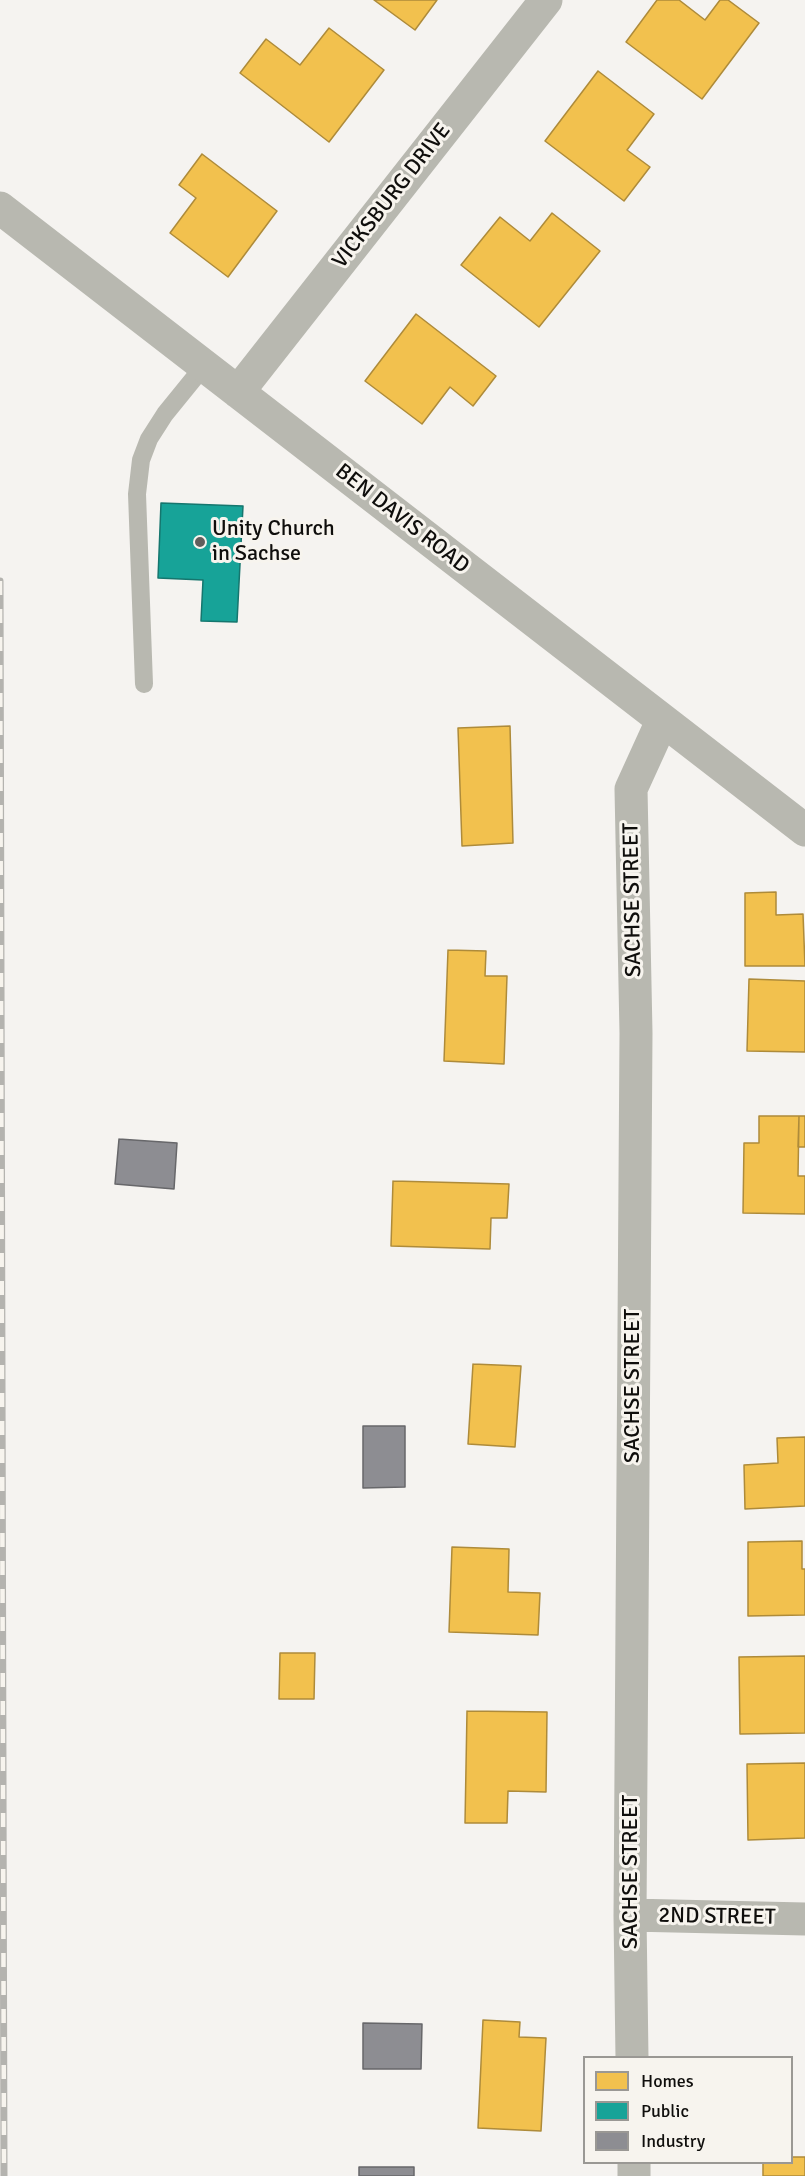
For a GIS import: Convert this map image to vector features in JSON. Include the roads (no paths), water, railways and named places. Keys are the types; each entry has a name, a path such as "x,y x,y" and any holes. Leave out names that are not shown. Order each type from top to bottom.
{"street":[{"name":"VICKSBURG DRIVE","path":"238,392 546,0"},
{"name":"BEN DAVIS ROAD","path":"0,208 805,830"},
{"name":"SACHSE STREET","path":"632,2056 630,1915 636,1045 631,789 662,721"},
{"name":"2ND STREET","path":"630,1915 805,1919"}],"lane":[{"path":"144,684 137,494 141,460 149,439 165,414 204,366"}],"railway":[{"path":"0,581 4,2176"}],"place":[{"name":"Unity Church in Sachse","path":"200,542"}]}
